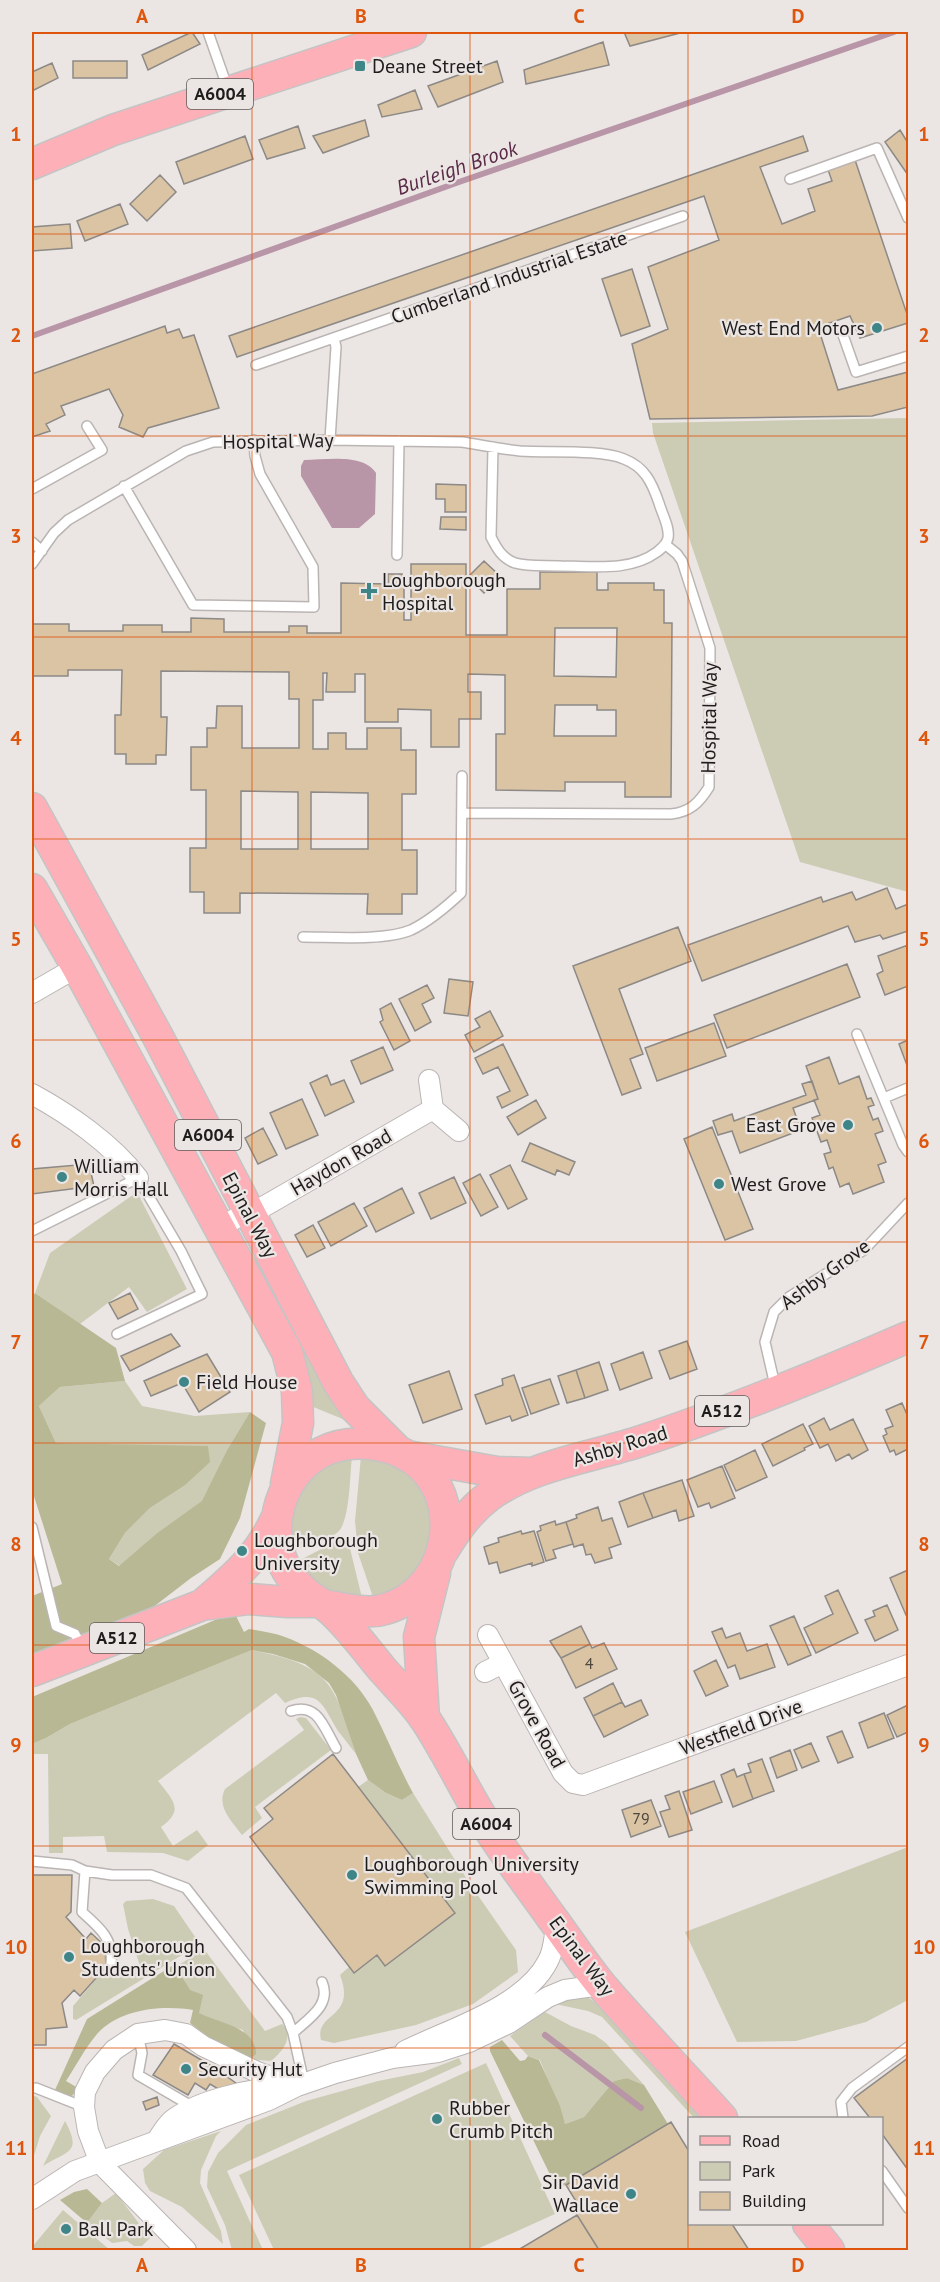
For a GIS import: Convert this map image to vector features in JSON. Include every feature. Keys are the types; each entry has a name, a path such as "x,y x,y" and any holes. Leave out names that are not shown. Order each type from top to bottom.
{"main road":[{"name":"A6004","path":"32,164 113,130 411,32"},
{"name":"Epinal Way","path":"32,808 110,948 338,1382 355,1408 403,1454"},
{"name":"Epinal Way","path":"32,889 287,1352 297,1391 298,1423 284,1490"},
{"path":"76,967 110,948"},
{"name":"Ashby Road","path":"440,1559 460,1523 476,1507 490,1495 531,1473 637,1442 780,1390 909,1337"},
{"path":"355,1443 379,1444 403,1454 429,1477 440,1495 445,1514 446,1533 440,1559 427,1582 414,1594 384,1610 372,1611 322,1604 249,1599 202,1605 242,1570 265,1542 276,1519 284,1490 293,1476 304,1464 333,1447 355,1443"},
{"name":"Ashby Road","path":"403,1454 497,1473 531,1473"},
{"path":"276,1519 278,1549 283,1563 301,1588 322,1604"},
{"name":"Epinal Way","path":"424,1718 419,1637 425,1607 440,1559"},
{"name":"Epinal Way","path":"322,1604 424,1718 489,1830 601,1985 721,2117"},
{"name":"A512","path":"32,1671 202,1605"},
{"path":"810,2225 829,2250"}],"street":[{"path":"32,993 76,967"},
{"path":"429,1080 433,1108 459,1131"},
{"path":"32,1094 51,1105 122,1157 138,1178"},
{"name":"Haydon Road","path":"218,1228 248,1211 263,1207 433,1108"},
{"name":"Grove Road","path":"488,1635 563,1773 573,1783"},
{"name":"Grove Road","path":"485,1672 503,1663"},
{"name":"Westfield Drive","path":"573,1783 583,1785 607,1777 909,1665"},
{"path":"32,2199 75,2171 269,2100 301,2085 392,2058 500,2007 536,1979 549,1959 557,1924"},
{"path":"392,2058 438,2052 469,2042 508,2023 548,1997 565,1990 601,1985"},
{"path":"186,2250 100,2163 88,2132 84,2107 85,2092 95,2072 114,2050 138,2034 165,2030 186,2034 202,2046 257,2072 301,2085"},
{"path":"157,2140 172,2120 193,2107 264,2088 301,2085"}],"lane":[{"path":"208,32 228,91"},
{"path":"790,179 878,148 909,218"},
{"name":"Cumberland Industrial Estate","path":"256,365 683,216"},
{"path":"843,335 856,372 909,356"},
{"path":"330,440 336,347 334,338"},
{"path":"32,489 102,450 87,426"},
{"path":"124,486 193,605 314,607 313,567 260,474 254,440"},
{"name":"Hospital Way","path":"32,564 68,519 186,451 213,442 330,440 462,442 518,450 608,455 623,458 638,466 650,480 667,526 669,537 666,545 682,561 710,648 709,787 700,801 690,810 671,814 462,813"},
{"path":"397,555 399,441"},
{"path":"493,447 491,537 497,550 504,557 516,563 530,565 617,567 648,559 666,545"},
{"path":"32,542 42,551"},
{"path":"303,937 394,934 410,930 441,911 461,893 462,776"},
{"path":"857,1034 903,1145 909,1152"},
{"path":"884,1098 909,1088"},
{"path":"32,1230 138,1178 181,1251 202,1294 117,1335"},
{"name":"Ashby Grove","path":"780,1390 774,1381 765,1342 774,1312 789,1297 864,1250 909,1203"},
{"path":"32,1527 56,1626 75,1634 83,1652"},
{"path":"291,1711 305,1709 314,1713 336,1748"},
{"path":"32,1860 72,1865 85,1871 112,1875 151,1875 186,1888 287,2017 293,2033 301,2085"},
{"path":"85,1871 82,1912 109,1940 112,1952 111,1963"},
{"path":"293,2033 321,2006 325,1994 322,1982"},
{"path":"138,2034 142,2053 138,2075 193,2107"},
{"path":"843,2117 841,2102 852,2088 909,2047"},
{"path":"36,2088 84,2107"},
{"path":"883,2172 909,2208"}],"green space":[{"path":"908,418 908,892 800,862 653,433 652,423"},
{"path":"137,1192 187,1289 147,1312 129,1287 80,1324 35,1293 50,1253"},
{"path":"264,1262 350,1422 306,1404 264,1286"},
{"path":"35,1293 116,1348 125,1381 60,1387 39,1406 56,1443 208,1446 210,1462 184,1486 150,1508 125,1533 109,1559 119,1566 157,1533 202,1501 227,1450 250,1412 266,1423 240,1518 220,1559 191,1578 126,1628 32,1662 32,1596 62,1584 32,1490 32,1298"},
{"path":"125,1381 142,1406 195,1416 250,1412 227,1450 203,1501 157,1533 120,1566 109,1559 125,1533 150,1508 184,1486 208,1447 56,1443 39,1406 60,1387"},
{"path":"352,1456 343,1525 335,1535 323,1541 291,1551 289,1512 296,1494 321,1468"},
{"path":"361,1456 398,1466 415,1480 430,1499 436,1544 415,1579 374,1600 358,1553 355,1521"},
{"path":"347,1536 363,1602 324,1593 296,1562"},
{"path":"234,1612 244,1632 249,1629 263,1631 298,1642 323,1657 357,1686 373,1710 413,1793 402,1800 386,1793 368,1780 356,1754 336,1695 329,1683 305,1664 252,1650 70,1724 32,1744 32,1697"},
{"path":"252,1650 298,1663 314,1671 325,1681 342,1710 356,1754 319,1701 306,1697 285,1703 276,1693 158,1781 174,1805 173,1815 161,1827 173,1846 197,1830 208,1845 188,1861 163,1853 107,1852 104,1836 63,1837 63,1853 49,1853 48,1754 32,1754 32,1744 70,1724"},
{"path":"306,1718 331,1750 255,1807 262,1818 242,1835 224,1808 222,1802 225,1789 304,1730 296,1719"},
{"path":"368,1780 386,1793 402,1800 413,1793 470,1884 516,1950 518,1972 473,2004 416,2025 334,2043 321,2040 321,2031 323,2024 340,2008 343,2000 344,1989 340,1975 349,1967 354,1973 377,1955 385,1966 455,1913 358,1787"},
{"path":"908,1847 908,2000 866,2022 796,2041 737,2042 685,1932"},
{"path":"153,1899 174,1906 200,1944 76,2020 73,2019 73,2006 104,1970 126,1973 140,1966 123,1904 126,1901"},
{"path":"204,1949 265,2031 282,2024 286,2029 286,2044 271,2061 250,2059 243,2030 220,2024 199,2013 177,1966"},
{"path":"175,1964 190,1990 203,1995 199,2013 243,2032 250,2038 256,2054 250,2059 220,2046 190,2023 193,2010 168,2008 142,2011 117,2019 97,2034 66,2081 78,2088 72,2096 60,2095 55,2090 87,2019"},
{"path":"578,1994 599,2005 704,2117 693,2117 602,2017 588,2011 555,2004"},
{"path":"545,2012 571,2026 595,2035 606,2043 644,2085 627,2078 614,2081 584,2117 565,2124 540,2060 528,2056 510,2036"},
{"path":"502,2040 520,2061 525,2060 528,2056 539,2060 560,2106 565,2124 584,2117 614,2081 627,2078 644,2085 668,2124 566,2185 556,2187 490,2051 490,2047"},
{"path":"459,2058 462,2064 227,2171 263,2250 232,2250 225,2225 207,2187 208,2172 218,2153 246,2125 306,2101 378,2081 423,2072"},
{"name":"Rubber Crumb Pitch","path":"486,2063 555,2214 475,2250 274,2250 239,2175"},
{"path":"32,2095 37,2097 51,2116 40,2136 32,2162"},
{"path":"65,2121 72,2139 70,2150 43,2166"},
{"path":"221,2131 216,2136 201,2170 200,2183 221,2231 223,2244 182,2207 150,2191 145,2183 143,2169 164,2150"},
{"path":"87,2189 102,2203 87,2223 60,2200 74,2192"},
{"path":"116,2193 150,2238 142,2246 134,2246 127,2241 112,2243 87,2223 102,2203"},
{"name":"Ball Park","path":"63,2210 110,2250 32,2250 32,2247"}],"shaded area":[{"path":"304,460 353,460 370,467 376,473 375,514 359,528 332,528 301,476 301,466"}],"building":[{"path":"192,32 200,44 148,70 142,55"},
{"path":"624,32 684,32 630,46"},
{"path":"603,42 609,65 526,84 524,70"},
{"path":"73,61 127,61 127,78 73,78"},
{"path":"497,61 503,82 438,107 428,86"},
{"path":"52,63 58,78 32,91 32,72"},
{"path":"415,90 422,109 382,117 378,105"},
{"path":"365,120 369,136 323,153 313,136"},
{"path":"298,126 305,148 267,159 259,140"},
{"path":"900,130 908,143 908,175 885,142"},
{"path":"245,136 253,159 184,184 176,162"},
{"path":"803,136 808,151 760,167 782,224 815,211 808,189 832,181 827,167 854,157 908,317 908,323 860,338 850,316 818,327 838,390 908,372 908,407 872,416 650,419 632,344 668,329 648,267 719,240 704,196 237,357 229,336"},
{"path":"160,175 176,192 147,221 130,204"},
{"path":"120,204 128,224 85,241 77,221"},
{"path":"70,224 72,248 32,251 32,227"},
{"path":"632,269 650,326 621,336 602,279"},
{"path":"165,326 167,333 179,329 183,338 194,335 219,408 148,428 143,437 119,427 123,415 109,389 61,406 65,415 46,424 50,431 32,437 32,374"},
{"path":"436,484 466,485 466,512 445,512 445,499 436,499"},
{"path":"441,517 466,517 466,530 440,529"},
{"path":"484,561 501,577 484,593 468,577"},
{"path":"411,564 466,564 466,635 507,635 507,589 540,589 540,572 597,572 597,590 608,590 608,583 654,583 654,590 664,590 664,623 672,623 671,797 625,797 625,782 565,782 565,791 496,790 496,734 505,734 505,675 468,674 468,692 481,692 481,719 459,719 459,747 431,747 431,710 398,709 398,722 365,722 365,674 355,674 355,692 326,692 327,673 323,673 323,700 313,700 313,749 328,749 328,733 346,733 346,749 367,749 367,728 401,728 401,750 416,750 416,794 402,794 402,850 417,850 417,894 402,894 402,914 367,914 368,894 240,893 240,913 204,913 204,892 190,892 190,848 206,848 206,790 191,790 191,747 207,747 207,728 216,728 217,706 242,706 242,748 299,748 299,699 289,699 289,672 161,671 161,717 167,717 166,755 156,755 156,764 126,764 126,754 115,754 115,715 121,715 122,670 68,670 68,676 32,676 32,624 69,624 69,631 123,631 123,625 162,625 162,632 191,632 191,618 224,619 224,632 289,632 289,626 307,626 307,633 341,633 341,583 388,584 388,574 402,574 404,620 411,620","holes":["555,628 617,628 616,677 554,676","555,705 597,705 597,710 616,710 616,736 554,736","241,791 298,792 298,849 241,849","311,792 368,793 368,849 311,849"]},
{"path":"887,888 896,909 908,904 908,931 883,939 880,935 855,942 848,926 702,981 688,945 821,897 823,902 852,892 856,900"},
{"path":"678,927 691,961 619,989 643,1054 630,1059 641,1088 622,1095 573,966"},
{"path":"908,945 908,986 885,995 877,974 883,971 878,956"},
{"path":"847,964 860,997 727,1048 714,1015"},
{"path":"449,979 473,982 468,1016 444,1013"},
{"path":"427,985 434,998 422,1004 431,1022 415,1031 399,999"},
{"path":"391,1003 410,1041 394,1050 380,1022 383,1020 380,1009"},
{"path":"490,1011 503,1036 474,1052 465,1035 480,1027 475,1019"},
{"path":"714,1023 726,1056 657,1081 645,1048"},
{"path":"908,1040 908,1068 899,1044"},
{"path":"503,1044 528,1095 502,1108 497,1097 510,1091 498,1067 483,1074 475,1058"},
{"path":"383,1047 393,1070 361,1084 351,1061"},
{"name":"East Grove","path":"829,1057 839,1084 859,1076 867,1099 871,1098 874,1105 868,1107 873,1120 878,1118 883,1131 875,1134 886,1162 878,1165 884,1182 853,1194 849,1183 840,1187 833,1167 829,1169 824,1154 831,1152 827,1140 821,1142 812,1118 820,1115 814,1100 818,1099 806,1066"},
{"path":"327,1075 331,1085 344,1080 354,1102 325,1116 310,1083"},
{"path":"812,1081 818,1099 793,1108 801,1130 740,1153 732,1131 718,1135 713,1121 732,1114 734,1121 806,1095 802,1084"},
{"path":"302,1099 318,1135 286,1149 270,1113"},
{"path":"536,1100 546,1118 518,1135 507,1117"},
{"name":"West Grove","path":"712,1127 753,1229 725,1240 684,1139"},
{"path":"263,1128 277,1155 258,1164 245,1138"},
{"path":"530,1143 575,1162 569,1175 557,1170 555,1175 522,1161"},
{"name":"William Morris Hall","path":"89,1164 94,1186 32,1194 32,1169"},
{"path":"510,1165 527,1199 508,1209 490,1175"},
{"path":"480,1174 498,1207 481,1216 463,1183"},
{"path":"454,1177 466,1203 431,1219 419,1193"},
{"path":"402,1188 414,1213 376,1232 364,1208"},
{"path":"354,1203 367,1226 331,1246 318,1222"},
{"path":"313,1225 325,1248 307,1257 295,1235"},
{"path":"130,1293 138,1309 118,1319 109,1303"},
{"path":"171,1334 180,1346 130,1371 121,1356"},
{"path":"687,1341 697,1369 670,1379 659,1351"},
{"path":"643,1352 652,1378 620,1390 611,1364"},
{"name":"Field House","path":"207,1354 230,1392 199,1412 182,1383 151,1396 144,1381"},
{"path":"599,1362 608,1390 585,1398 576,1370"},
{"path":"576,1370 585,1398 567,1403 558,1376"},
{"path":"449,1371 462,1409 423,1423 409,1385"},
{"path":"514,1375 528,1415 512,1421 510,1416 486,1424 475,1395 503,1385 502,1379"},
{"path":"550,1379 559,1404 531,1414 522,1388"},
{"path":"902,1403 908,1417 908,1449 896,1455 894,1450 890,1452 883,1436 887,1434 885,1429 893,1426 886,1410"},
{"path":"824,1418 830,1430 853,1419 868,1450 852,1459 849,1454 836,1461 828,1444 820,1448 809,1426"},
{"path":"803,1424 813,1444 773,1466 762,1444"},
{"path":"755,1450 767,1477 736,1491 724,1465"},
{"path":"722,1466 735,1498 711,1508 709,1503 698,1507 687,1480"},
{"path":"682,1480 694,1516 679,1521 676,1510 653,1518 643,1493"},
{"path":"643,1493 653,1518 628,1527 619,1502"},
{"path":"598,1507 602,1521 612,1518 621,1544 609,1548 612,1558 595,1563 591,1554 586,1555 583,1544 574,1547 566,1522 577,1518 576,1515"},
{"path":"555,1521 556,1525 566,1522 573,1544 553,1550 556,1558 546,1561 537,1532 541,1530 540,1526"},
{"path":"521,1531 522,1534 534,1531 544,1562 532,1566 532,1563 500,1573 497,1562 489,1564 484,1547 499,1542 498,1538"},
{"path":"908,1570 908,1614 906,1615 890,1578"},
{"path":"838,1590 858,1633 816,1653 804,1628 833,1614 825,1596"},
{"path":"887,1605 898,1630 875,1641 865,1620 875,1616 873,1611"},
{"path":"794,1616 811,1655 788,1665 770,1626"},
{"path":"581,1626 590,1644 561,1658 550,1641"},
{"path":"722,1628 726,1638 740,1633 747,1651 767,1644 775,1667 740,1679 735,1665 728,1668 712,1632"},
{"path":"604,1643 617,1669 576,1688 561,1658 590,1644 592,1648"},
{"path":"716,1660 728,1686 706,1696 694,1671"},
{"path":"613,1683 622,1702 593,1716 584,1698"},
{"path":"641,1700 648,1715 604,1737 593,1716 622,1702 625,1707"},
{"path":"908,1705 908,1732 897,1737 887,1715"},
{"path":"884,1713 894,1738 868,1748 859,1723"},
{"path":"842,1731 853,1757 838,1763 827,1737"},
{"path":"811,1743 819,1761 802,1768 794,1750"},
{"path":"790,1750 797,1770 777,1778 770,1758"},
{"name":"Loughborough University Swimming Pool","path":"333,1754 455,1913 385,1966 377,1955 354,1973 250,1837 273,1819 264,1808"},
{"path":"762,1759 774,1791 753,1799 744,1774 751,1772 748,1764"},
{"path":"734,1769 737,1777 744,1774 753,1799 733,1807 721,1775"},
{"path":"714,1781 722,1802 691,1814 683,1792"},
{"path":"679,1791 692,1830 669,1837 660,1812 670,1809 665,1796"},
{"path":"651,1800 661,1826 631,1837 622,1810"},
{"name":"Loughborough Students' Union","path":"32,1875 72,1875 71,1912 66,1917 86,1939 91,1933 105,1946 106,1967 80,1996 74,1990 62,2003 67,2027 46,2029 46,2045 32,2045"},
{"name":"Security Hut","path":"174,2044 240,2086 220,2090 210,2084 206,2090 195,2083 188,2095 153,2075"},
{"path":"908,2058 908,2170 883,2135 883,2117 869,2117 854,2098"},
{"path":"157,2097 159,2105 146,2110 143,2102"},
{"name":"Sir David Wallace","path":"671,2122 688,2150 688,2225 733,2225 749,2250 599,2250 572,2207 577,2203 566,2185"},
{"path":"577,2215 599,2250 518,2250"}],"waterway":[{"name":"Burleigh Brook","path":"32,336 459,182 894,32"},
{"path":"545,2035 641,2108"}],"place":[{"name":"Deane Street","path":"360,66"},
{"name":"West End Motors","path":"877,328"},
{"name":"Loughborough Hospital","path":"369,591"},
{"name":"East Grove","path":"848,1125"},
{"name":"William Morris Hall","path":"62,1177"},
{"name":"West Grove","path":"719,1184"},
{"name":"Field House","path":"184,1382"},
{"name":"Loughborough University","path":"242,1551"},
{"name":"Loughborough University Swimming Pool","path":"352,1875"},
{"name":"Loughborough Students' Union","path":"69,1957"},
{"name":"Security Hut","path":"186,2069"},
{"name":"Rubber Crumb Pitch","path":"437,2119"},
{"name":"Sir David Wallace","path":"631,2194"},
{"name":"Ball Park","path":"66,2229"}]}
